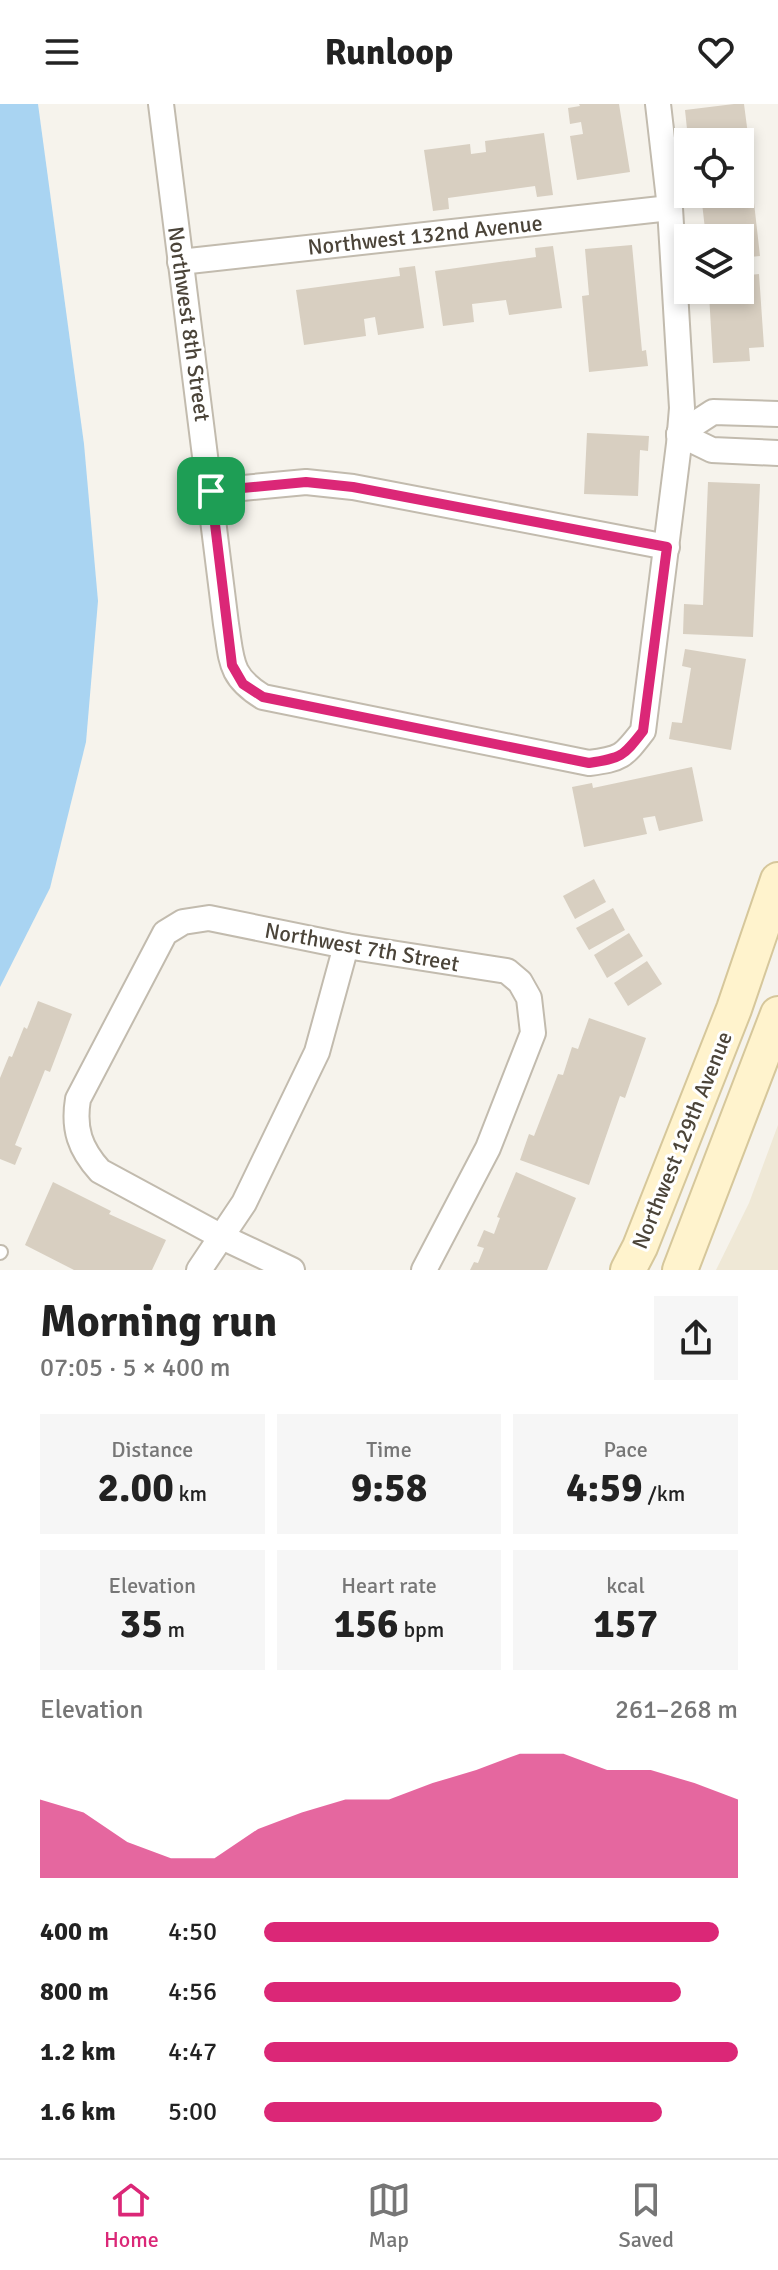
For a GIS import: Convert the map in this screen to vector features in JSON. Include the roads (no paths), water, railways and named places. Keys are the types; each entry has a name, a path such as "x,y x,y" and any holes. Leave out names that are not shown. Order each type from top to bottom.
{"street":[{"name":"Northwest 8th Street","path":"161,104 232,665 243,684 263,697 589,763 611,760 626,754 643,731 667,547"},
{"path":"211,491 306,482 353,487 667,547 682,408 670,208 658,104"},
{"name":"Northwest 132nd Avenue","path":"180,262 670,208"},
{"path":"679,434 713,412 778,414"},
{"path":"679,434 712,450 778,453"},
{"path":"734,1009 778,880"},
{"name":"Northwest 7th Street","path":"222,1237 100,1171 77,1136 75,1118 78,1099 165,933 183,922 209,918 346,946 507,971 520,982 529,998 533,1033 488,1148 424,1270"},
{"path":"199,1270 244,1203 317,1052 346,946"},
{"name":"Northwest 129th Avenue","path":"628,1270 640,1247 734,1009 776,1025 680,1270"},
{"path":"222,1237 292,1270"}],"water":[{"path":"0,104 38,104 84,444 98,601 86,742 50,888 0,987"}]}
